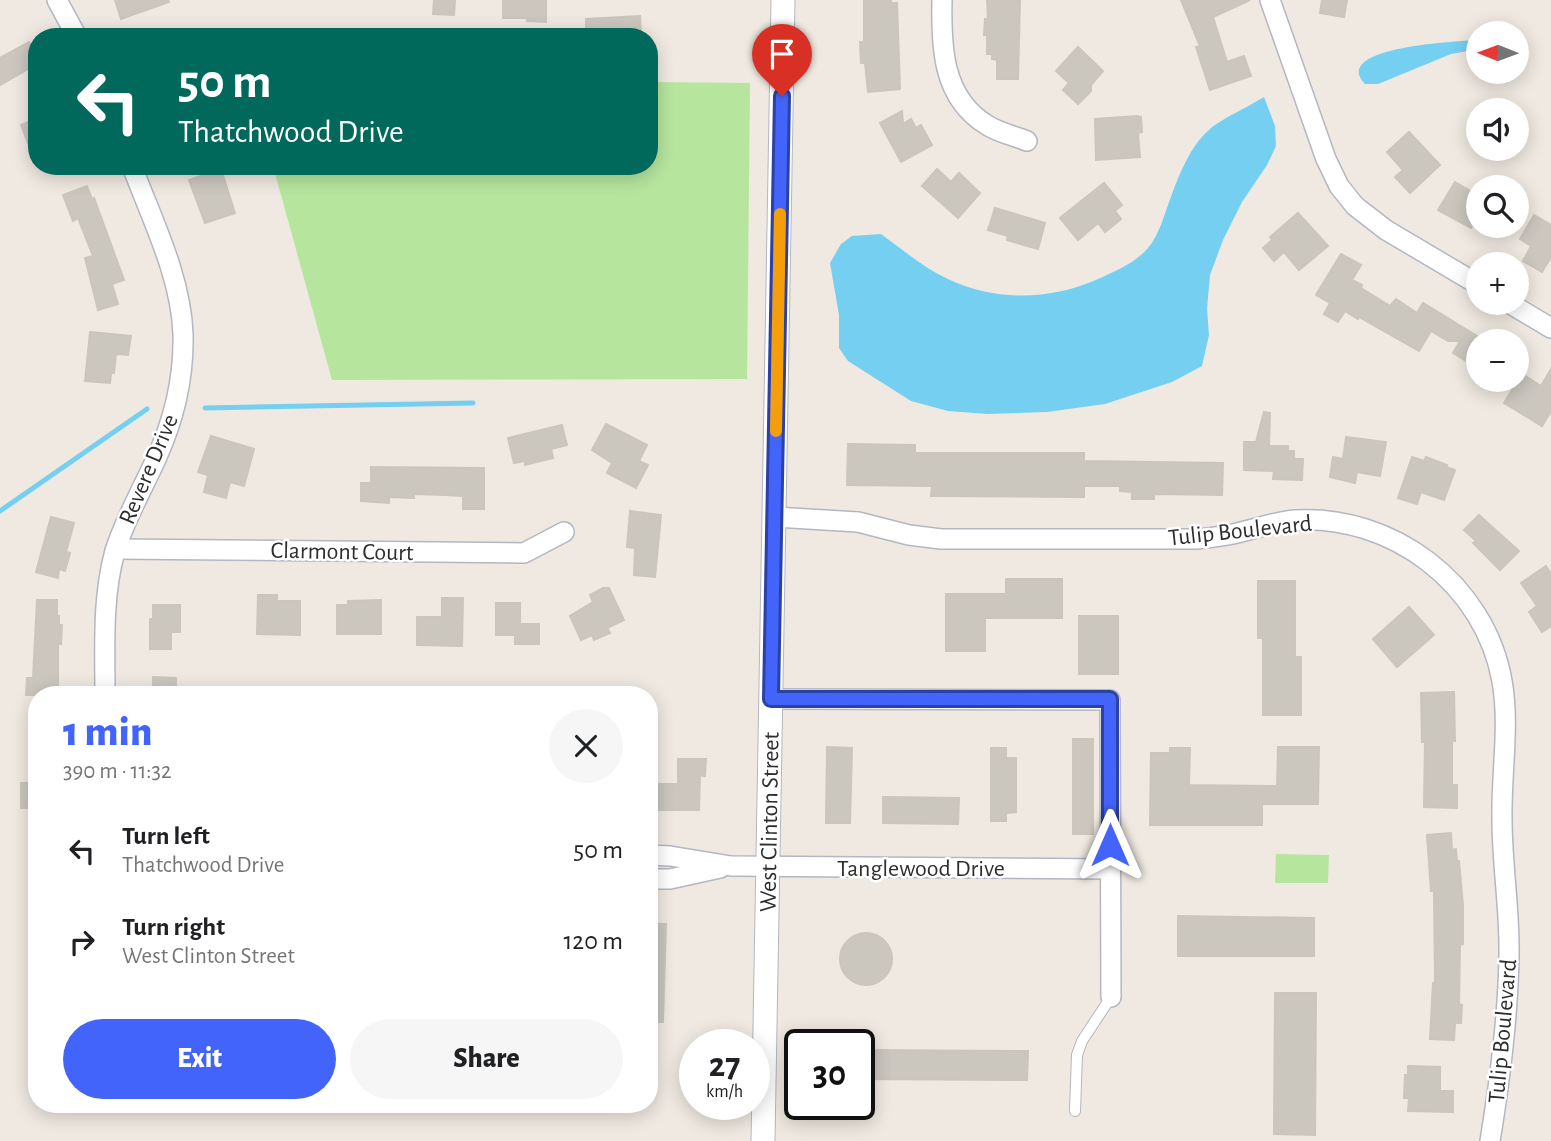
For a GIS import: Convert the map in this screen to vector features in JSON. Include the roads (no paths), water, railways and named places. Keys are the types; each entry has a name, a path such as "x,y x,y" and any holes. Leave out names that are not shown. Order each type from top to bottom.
{"street":[{"path":"57,0 71,28"},
{"name":"West Clinton Street","path":"762,1141 783,0"},
{"path":"942,0 945,67 962,104 987,126 1027,141"},
{"path":"1270,0 1326,159 1339,186 1355,206 1385,230 1466,277"},
{"name":"Revere Drive","path":"105,686 109,574 126,520 168,429 176,400 183,334 179,299 172,272 135,175"},
{"path":"1529,315 1551,328"},
{"name":"Tulip Boulevard","path":"775,517 858,522 909,535 941,539 1196,539 1228,535 1294,520 1326,521 1376,531 1404,544 1426,559 1459,590 1486,634 1496,654 1506,710 1502,822 1509,955 1503,1054 1490,1141"},
{"name":"Clarmont Court","path":"116,549 524,553 564,532"},
{"path":"771,699 1110,699 1111,997"},
{"name":"Tanglewood Drive","path":"658,855 731,866 1111,869"},
{"name":"Tanglewood Drive","path":"658,878 670,879 731,866"}],"lane":[{"path":"1075,1111 1077,1055 1082,1041 1111,997"}],"water":[{"path":"1466,41 1466,51 1451,54 1378,84 1365,84 1359,71 1365,61 1402,48"},
{"path":"1264,97 1275,126 1276,146 1267,165 1242,202 1223,240 1210,275 1207,309 1209,335 1202,366 1172,382 1105,404 1047,412 988,414 948,411 911,401 848,361 839,348 839,315 830,263 841,244 852,236 881,234 939,275 985,292 1023,296 1080,286 1118,270 1148,248 1162,223 1182,168 1197,143 1214,126"}],"waterway":[{"path":"205,408 473,403"},
{"path":"0,511 147,409"}]}
